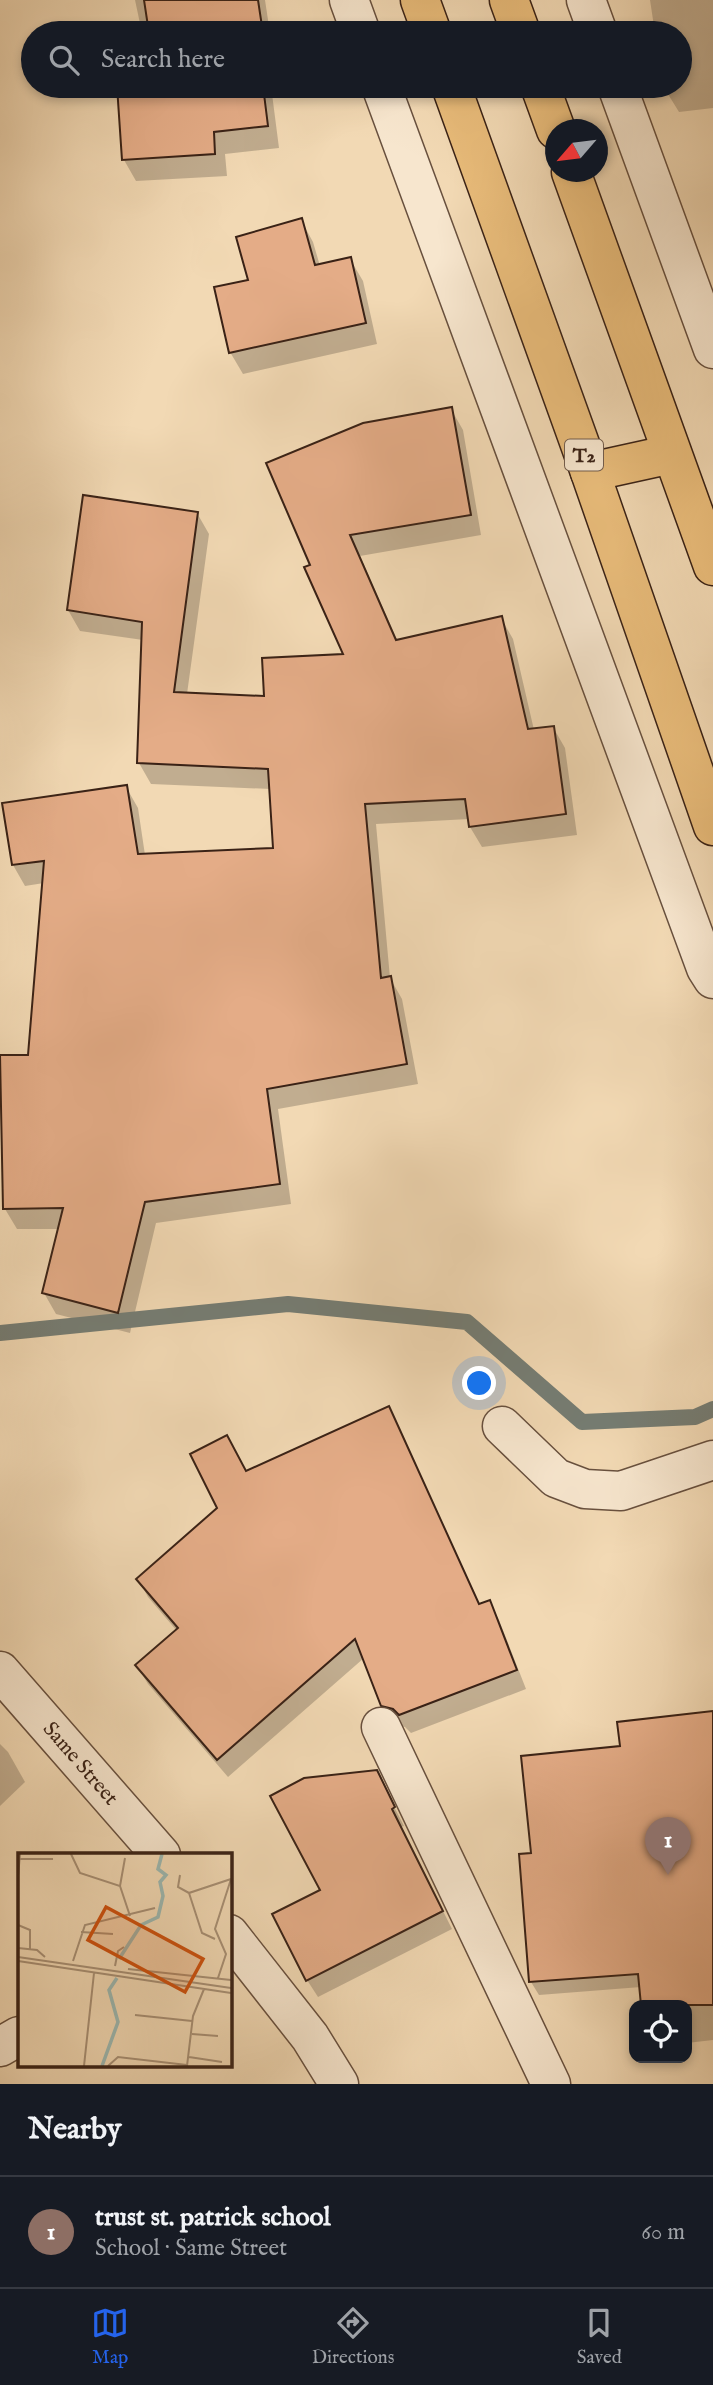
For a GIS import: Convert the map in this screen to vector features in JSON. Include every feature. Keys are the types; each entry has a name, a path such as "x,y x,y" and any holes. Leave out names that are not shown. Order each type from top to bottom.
{"highway":[{"path":"420,0 428,21"},
{"name":"T2","path":"455,98 590,472 713,826"},
{"path":"544,98 552,119"},
{"path":"575,182 713,566"},
{"path":"590,472 673,454"}],"street":[{"path":"349,0 357,21"},
{"path":"586,0 594,21"},
{"path":"385,98 706,968 713,979"},
{"path":"621,98 713,349"},
{"path":"502,1426 556,1478 585,1489 621,1491 713,1460"},
{"name":"Same Street","path":"0,1671 159,1853"},
{"path":"381,1727 551,2084"},
{"path":"231,1937 310,2037 339,2084"},
{"path":"0,2048 18,2037"}],"building":[{"path":"144,0 258,0 261,21 147,21"},
{"path":"118,98 264,98 268,126 214,132 215,154 122,160"},
{"path":"302,218 315,265 351,257 366,323 229,353 214,287 248,280 236,237"},
{"path":"452,407 471,515 350,535 396,640 502,616 528,729 554,726 566,814 469,827 465,799 365,804 381,978 391,976 407,1064 267,1089 280,1184 145,1202 118,1313 42,1293 63,1208 3,1209 0,1055 28,1055 44,861 12,865 2,803 127,785 138,854 273,848 268,769 137,763 142,622 67,610 83,495 198,512 174,692 264,696 262,658 343,654 304,567 310,565 266,463 363,423"},
{"path":"389,1406 479,1604 490,1600 517,1670 399,1715 393,1709 381,1706 355,1639 217,1760 135,1665 178,1628 136,1579 217,1508 190,1454 227,1435 246,1471"},
{"path":"713,1711 713,2005 692,2005 692,2000 641,2000 638,1974 529,1982 519,1854 531,1853 521,1756 620,1746 617,1722"},
{"path":"377,1770 395,1807 392,1809 443,1911 306,1981 272,1914 320,1890 270,1796 304,1778"}],"waterway":[{"path":"0,1333 288,1304 467,1322 582,1422 695,1417 713,1409"}],"place":[{"name":"trust st. patrick school","path":"668,1875"}]}
